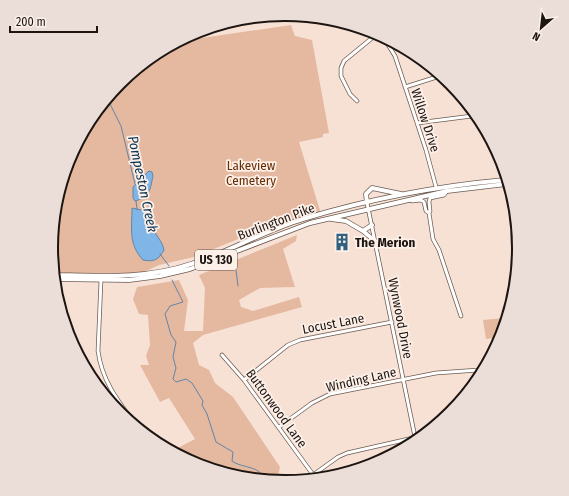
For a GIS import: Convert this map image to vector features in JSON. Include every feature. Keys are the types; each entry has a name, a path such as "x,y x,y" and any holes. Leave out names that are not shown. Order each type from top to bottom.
{"highway":[{"name":"Burlington Pike","path":"59,275 122,276 170,270 220,253 294,222 436,187 501,180"},
{"name":"Burlington Pike","path":"59,279 129,280 180,272 310,223 368,208 447,191 502,184"},
{"path":"367,203 366,194 372,188 403,194"},
{"path":"329,218 346,222 363,230 375,241"},
{"path":"363,230 372,225"}],"street":[{"path":"357,101 350,94 341,76 341,68 344,61 372,38"},
{"name":"Willow Drive","path":"391,47 417,123 436,187"},
{"path":"405,87 435,78"},
{"path":"417,123 469,116"},
{"path":"428,213 430,211 430,198 444,195 447,191"},
{"path":"408,199 412,201 421,200 428,213 433,239 439,250 461,316"},
{"name":"Wynwood Drive","path":"367,203 414,435"},
{"path":"101,280 98,351 99,362 110,390 124,409"},
{"name":"Locust Lane","path":"244,380 288,345 300,340 392,322"},
{"name":"Buttonwood Lane","path":"222,355 232,364 312,473"},
{"name":"Winding Lane","path":"279,427 312,403 330,394 436,373 476,370"},
{"path":"319,472 338,457 347,453 409,438"}],"green space":[{"name":"Lakeview Cemetery","path":"291,25 295,36 312,40 329,133 323,134 323,137 299,142 321,214 266,234 265,228 194,257 159,265 138,275 59,275 59,218 65,189 75,161 88,134 104,110 135,77 158,59 196,39"},
{"path":"297,235 296,241 283,249 295,287 260,288 239,300 241,307 253,311 299,297 302,307 203,335 193,343 199,365 209,370 215,383 233,397 280,467 278,475 240,471 198,458 177,448 195,439 169,398 160,402 140,365 149,365 146,356 150,345 148,315 139,314 133,299 137,287 179,280 188,300 184,331 203,331 205,288 199,275"},
{"path":"500,318 493,338 486,339 483,320"}],"water":[{"path":"149,171 152,172 153,176 148,192 144,197 135,201 133,198 133,187"},
{"path":"132,208 146,211 153,229 162,243 164,250 156,260 143,260 135,248 132,236"}],"waterway":[{"name":"Pompeston Creek","path":"110,103 121,126 135,184"},
{"name":"Pompeston Creek","path":"136,201 137,209"},
{"name":"Pompeston Creek","path":"160,254 169,266"},
{"path":"236,270 238,286"},
{"name":"Pompeston Creek","path":"172,280 183,302 170,306 165,314 171,335 176,342 173,357 176,368 173,379 176,382 186,379 192,383 203,401 202,405 207,414 216,442 233,452 232,461 255,469 261,474"}],"place":[{"name":"The Merion","path":"342,242"}]}
